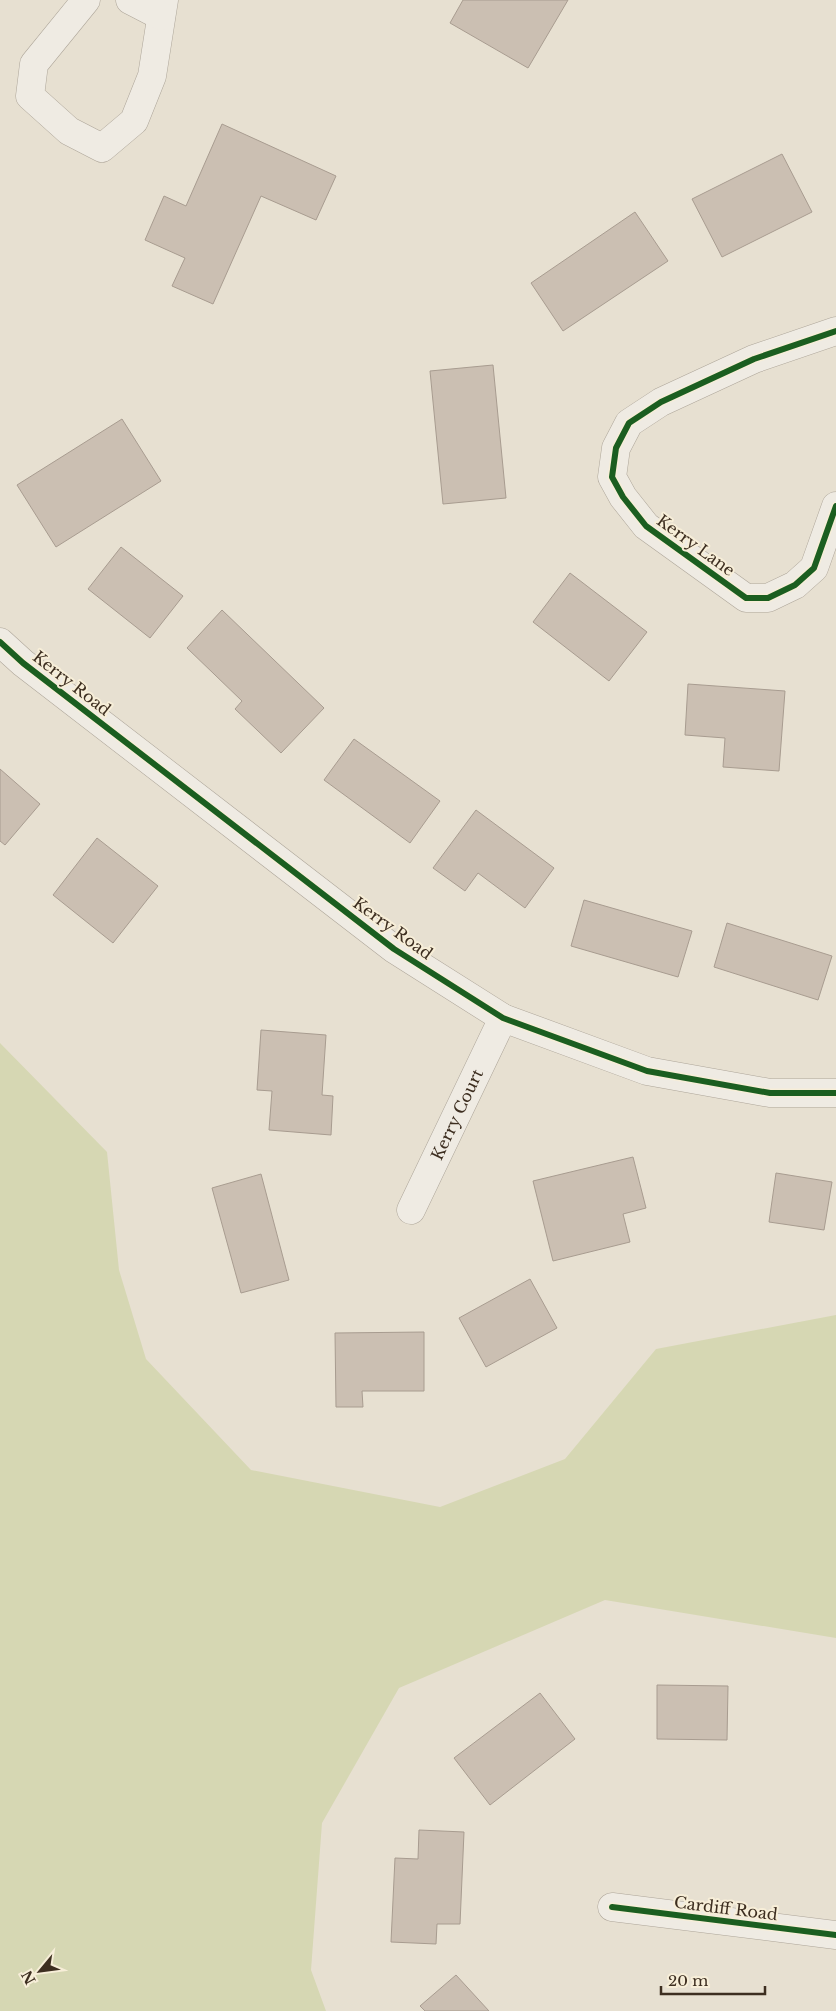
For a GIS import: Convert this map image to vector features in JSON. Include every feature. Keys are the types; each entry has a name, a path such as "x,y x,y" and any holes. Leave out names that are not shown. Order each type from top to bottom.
{"street":[{"path":"86,0 34,64 30,96 69,131 102,148 134,121 152,76 163,8 130,0"},
{"name":"Kerry Lane","path":"836,331 754,359 661,402 629,423 616,448 612,477 623,497 646,526 746,598 768,598 795,585 814,568 836,506"},
{"name":"Kerry Road","path":"0,642 23,663 394,949 503,1018 647,1071 770,1093 836,1093"},
{"name":"Kerry Court","path":"411,1210 503,1018"},
{"name":"Cardiff Road","path":"612,1907 836,1935"}],"green space":[{"path":"0,1043 107,1152 119,1270 146,1359 251,1470 440,1507 565,1459 656,1349 836,1315 836,1638 605,1600 399,1688 322,1823 311,1970 326,2011 0,2011"}],"building":[{"path":"463,0 568,0 528,68 450,23"},
{"path":"222,124 336,176 316,220 261,196 213,304 172,286 185,258 145,240 164,196 186,206"},
{"path":"782,154 812,212 722,257 692,199"},
{"path":"635,212 668,261 563,331 531,283"},
{"path":"493,365 506,498 443,504 430,371"},
{"path":"122,419 161,481 56,547 17,485"},
{"path":"121,547 183,596 150,638 88,589"},
{"path":"570,573 647,632 609,681 533,622"},
{"path":"222,610 324,708 281,753 235,709 242,701 187,648"},
{"path":"688,684 785,691 779,771 723,767 725,738 685,735"},
{"path":"354,739 440,801 410,843 324,780"},
{"path":"0,769 40,804 5,845 0,841"},
{"path":"476,810 554,868 525,908 478,873 465,891 433,868"},
{"path":"97,838 158,886 113,943 53,895"},
{"path":"584,900 692,931 678,977 571,946"},
{"path":"727,923 832,956 818,1000 714,967"},
{"path":"261,1030 326,1035 322,1095 333,1096 331,1135 269,1130 272,1091 257,1090"},
{"path":"633,1157 646,1208 623,1214 630,1242 553,1261 533,1181"},
{"path":"776,1173 832,1182 824,1230 769,1222"},
{"path":"261,1174 289,1280 241,1293 212,1188"},
{"path":"530,1279 557,1328 486,1367 459,1318"},
{"path":"424,1332 424,1391 362,1391 363,1407 336,1407 335,1333"},
{"path":"657,1685 728,1686 727,1740 657,1739"},
{"path":"540,1693 575,1739 490,1805 454,1758"},
{"path":"419,1830 464,1832 460,1924 437,1924 436,1944 391,1942 395,1858 418,1859"},
{"path":"456,1975 489,2011 425,2011 420,2006"}],"cycle path":[{"path":"836,331 754,359 661,402 629,423 616,448 612,477 623,497 646,526 746,598 768,598 795,585 814,568 836,506"},
{"path":"0,642 23,663 394,949 503,1018 647,1071 770,1093 836,1093"},
{"path":"612,1907 836,1935"}]}
